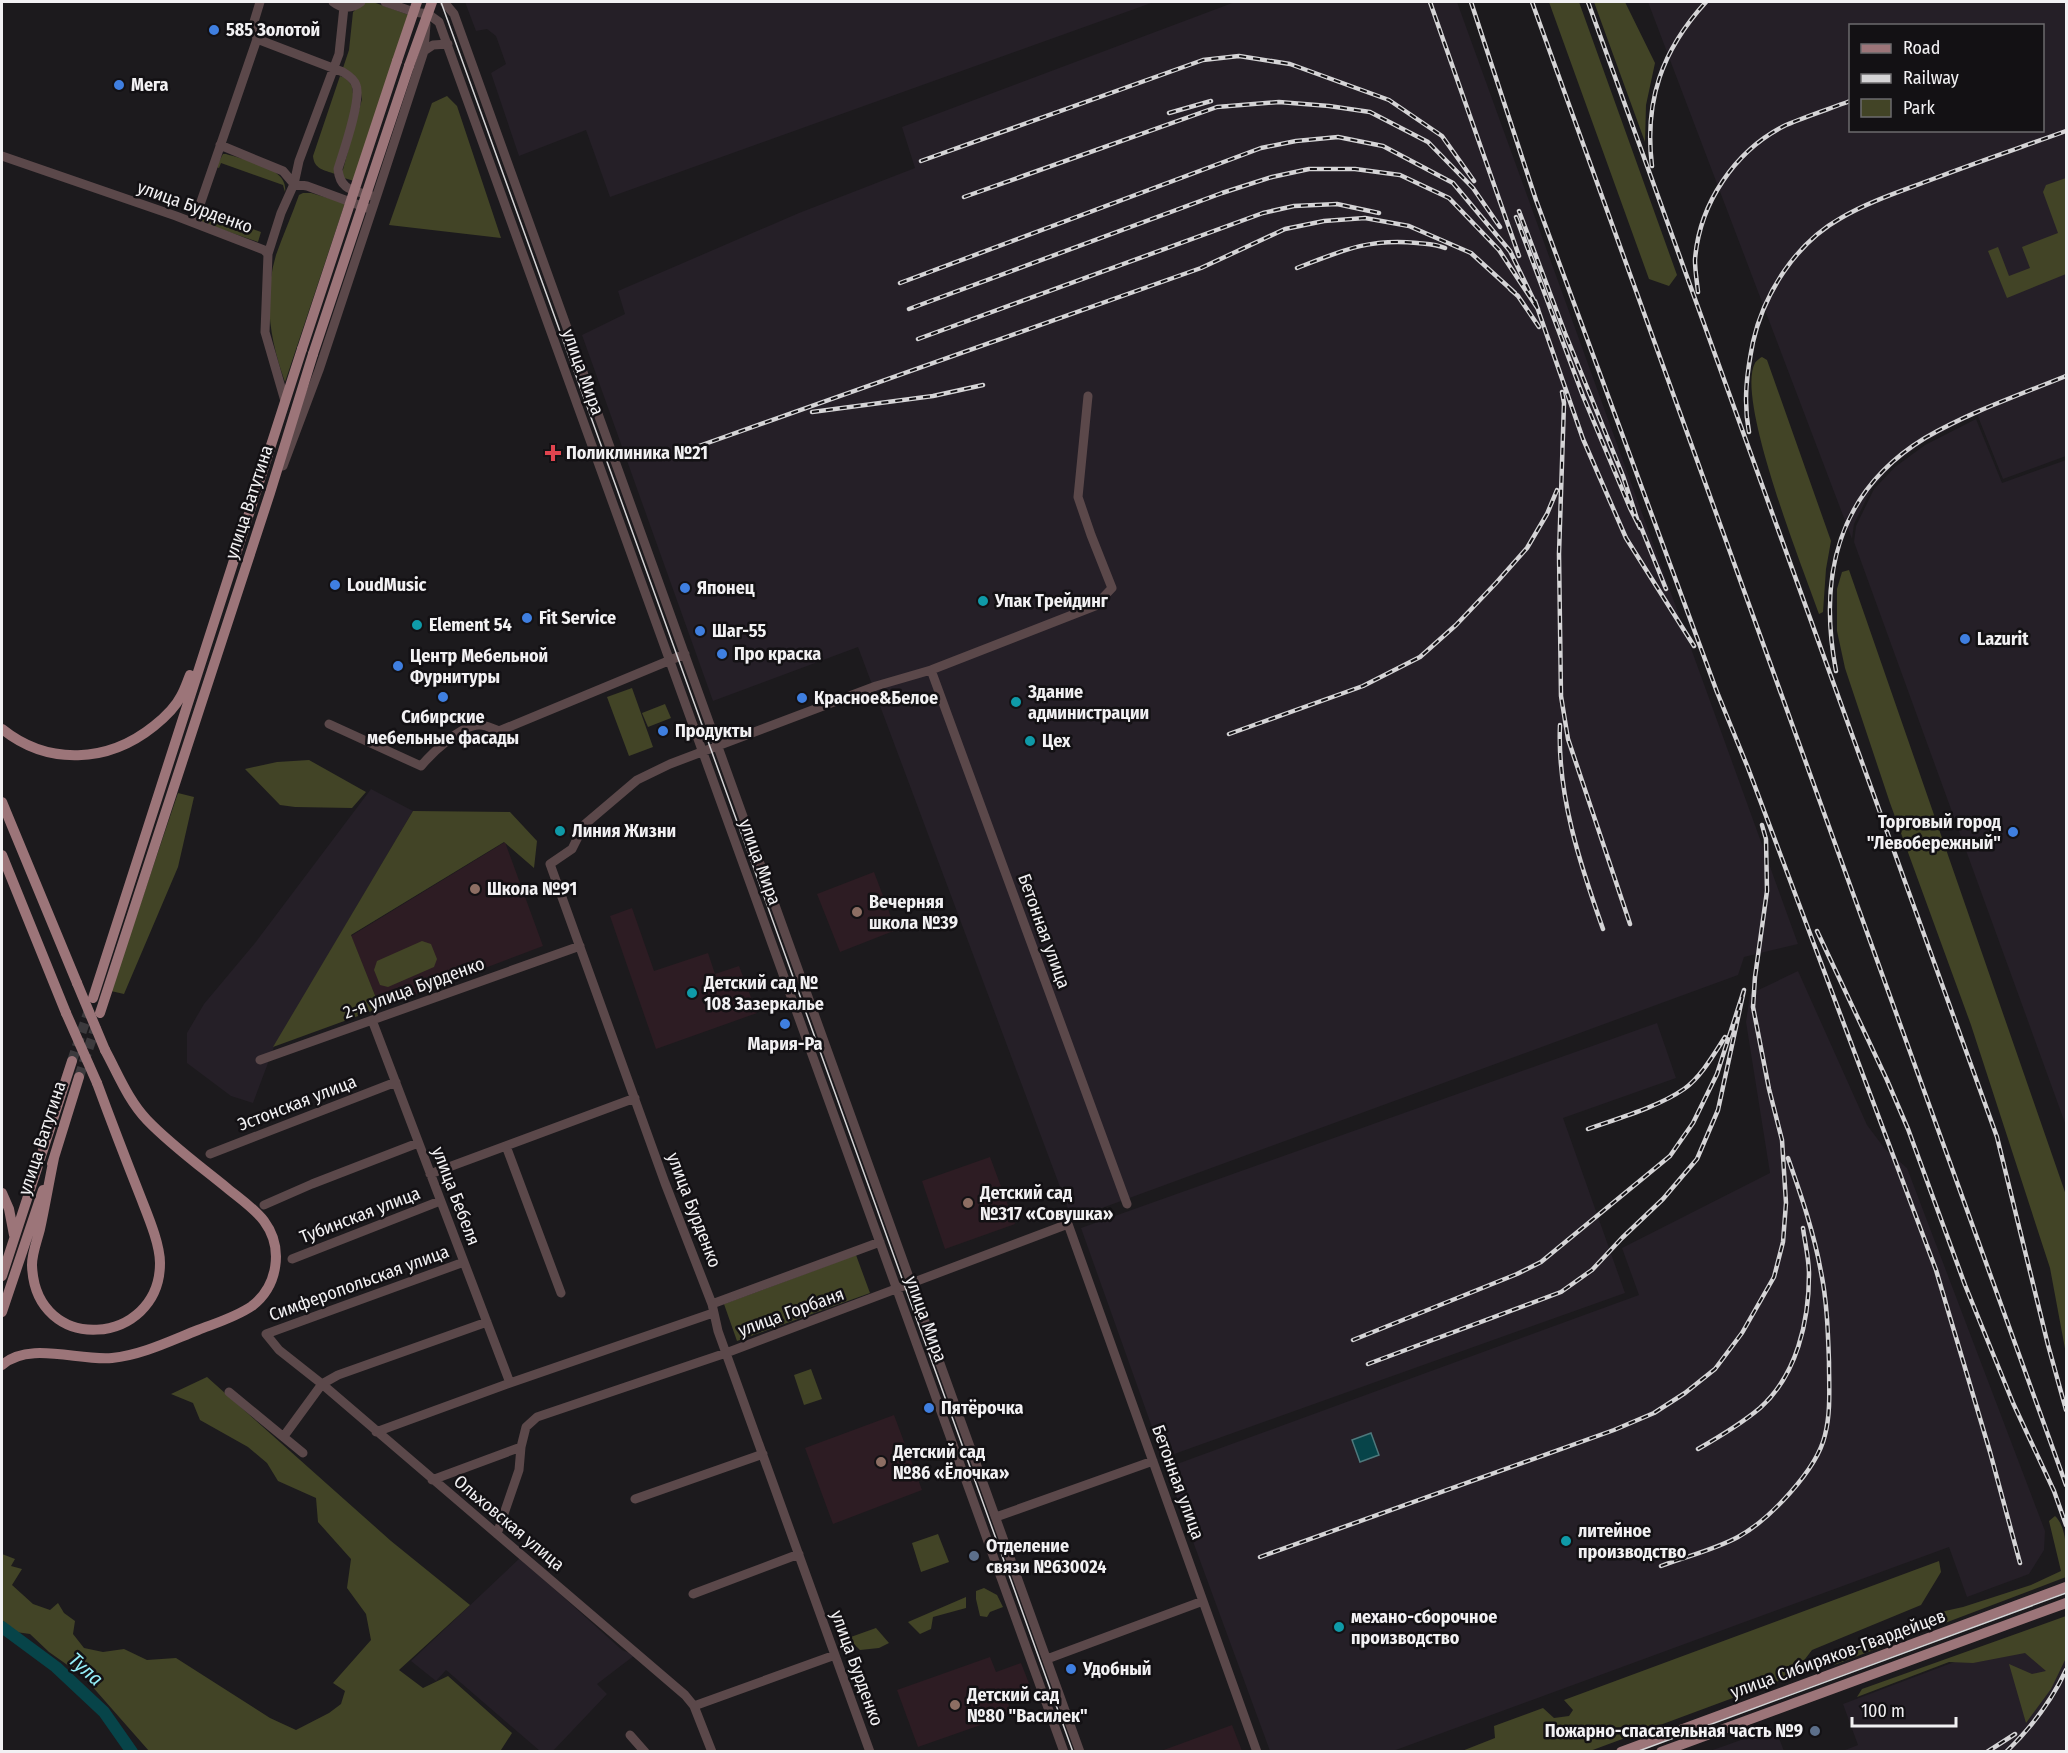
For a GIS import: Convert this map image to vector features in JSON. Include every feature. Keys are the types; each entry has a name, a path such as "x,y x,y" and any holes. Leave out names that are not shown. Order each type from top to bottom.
{"main road":[{"name":"улица Ватутина","path":"93,998 285,401 307,352 432,2"},
{"name":"улица Ватутина","path":"100,1013 270,493 307,352 415,7"},
{"path":"2,729 32,748 57,755 100,754 120,747 142,735 164,718 181,697 208,640"},
{"path":"2,802 105,1050 129,1096 147,1120 253,1209 265,1223 275,1245 276,1268 272,1283 264,1296 236,1315 136,1354 86,1359 34,1353 19,1355 2,1365"},
{"path":"2,855 97,1083 152,1227 160,1261 159,1279 152,1298 128,1321 110,1329 86,1330 67,1324 53,1315 45,1306 35,1283 32,1258 44,1212 54,1158"},
{"name":"улица Ватутина","path":"2,1276 72,1061"},
{"name":"улица Ватутина","path":"2,1312 79,1077"},
{"path":"2,1193 12,1220 13,1244"},
{"name":"улица Сибиряков-Гвардейцев","path":"1621,1752 2067,1587"},
{"name":"улица Сибиряков-Гвардейцев","path":"1661,1752 2067,1603"}],"street":[{"path":"194,222 257,39 253,25 260,2"},
{"path":"333,2 344,7 355,6 361,2"},
{"path":"270,493 282,469 315,381 424,51 427,16 415,7 385,2"},
{"name":"улица Мира","path":"444,2 454,14 1080,1752"},
{"path":"268,254 334,68 341,45 344,7"},
{"name":"улица Мира","path":"427,16 439,22 448,44 1064,1752"},
{"path":"257,39 349,75 356,85 358,99 338,170 339,180 343,186 376,198"},
{"path":"424,51 433,45 448,44"},
{"path":"220,145 283,171 294,184 307,186 372,210"},
{"name":"улица Бурденко","path":"2,156 194,222 264,250 268,254 265,332 285,401"},
{"path":"524,257 540,251"},
{"path":"703,752 876,686 931,670 1095,606 1112,588 1078,497 1088,396"},
{"path":"329,724 421,766 434,751 465,730 480,725 499,731 685,654"},
{"name":"Бетонная улица","path":"931,670 1126,1204"},
{"name":"улица Бурденко","path":"703,752 670,764 637,780 584,825 572,849 550,864 713,1308 726,1353 870,1752"},
{"name":"2-я улица Бурденко","path":"260,1060 580,946"},
{"name":"улица Бебеля","path":"372,1020 510,1383"},
{"name":"Эстонская улица","path":"210,1154 396,1082"},
{"path":"430,1174 635,1098"},
{"path":"264,1205 418,1143"},
{"path":"506,1146 561,1293"},
{"name":"Тубинская улица","path":"292,1259 440,1202"},
{"name":"Бетонная улица","path":"1068,1224 1257,1752"},
{"name":"улица Горбаня","path":"521,1447 526,1427 537,1417 726,1353 912,1285 1068,1224"},
{"name":"улица Горбаня","path":"376,1432 713,1308 880,1242"},
{"name":"Симферопольская улица","path":"266,1334 464,1263"},
{"path":"284,1436 322,1384 338,1375 486,1323"},
{"name":"Ольховская улица","path":"266,1334 279,1350 322,1384 685,1695 694,1706 712,1752"},
{"path":"230,1392 303,1453"},
{"path":"432,1480 521,1447 519,1470 497,1534"},
{"path":"635,1499 763,1454"},
{"path":"996,1517 1153,1461"},
{"path":"693,1594 799,1554"},
{"path":"1047,1659 1203,1601"},
{"path":"694,1706 835,1655"},
{"path":"630,1735 645,1752"}],"shaded area":[{"path":"465,2 1154,2 610,197 586,130 519,156 491,73 506,64 496,36 487,29 476,31"},
{"path":"1235,2 1457,2 1798,944 1744,957 1738,975 1072,1219 858,647 713,701 582,335 625,314 618,291 799,213 915,168 902,127"},
{"path":"1648,2 2066,2 2066,456 2003,479 1977,414 1924,442 1895,463 1872,488 1854,524 1852,539"},
{"name":"Торговый город \"Левобережный\"","path":"1976,419 2002,483 2066,460 2065,1123 1854,542 1856,526 1874,489 1895,467 1925,445"},
{"path":"371,789 413,811 274,1047 253,1103 231,1096 187,1063 187,1033 204,1004 255,943"},
{"name":"Школа №91","path":"505,842 543,946 380,1008 351,936"},
{"name":"Вечерняя школа №39","path":"874,872 896,930 840,952 817,894"},
{"path":"632,908 654,971 708,953 715,974 739,966 757,1013 656,1049 610,916"},
{"path":"1798,971 1867,1125 1885,1149 1907,1168 2045,1531 2044,1550 2029,1574 1967,1597 1949,1547 1393,1751 1270,1751 1166,1468 1639,1295 1622,1248 1770,1173 1746,1022 1750,994"},
{"path":"1657,1023 1676,1078 1563,1118 1625,1293 1163,1458 1081,1228"},
{"name":"Детский сад №317 «Совушка»","path":"990,1157 1015,1224 945,1249 922,1181"},
{"path":"894,1415 922,1490 833,1524 805,1448"},
{"path":"520,1558 622,1650 635,1655 597,1684 607,1694 552,1752 540,1751 446,1670 436,1681 411,1661"},
{"path":"2066,1623 2066,1751 1840,1752 1858,1745 1843,1704"},
{"name":"Детский сад №80 \"Василек\"","path":"990,1657 996,1672 1021,1663 1030,1686 1005,1695 1012,1714 918,1747 897,1690"},
{"path":"1232,1725 1242,1751 1161,1751"},
{"path":"1775,1728 1784,1751 1710,1751 1755,1735"}],"green space":[{"path":"364,2 373,2 409,15 354,181 341,177 362,99 359,83 343,68 349,50 353,12"},
{"path":"1549,2 1579,2 1677,275 1669,286 1649,279"},
{"path":"1594,2 1625,2 1655,63 1646,105 1645,142"},
{"path":"340,76 346,78 352,86 354,101 335,174 315,164 313,156"},
{"path":"447,96 457,106 501,238 389,225 432,103"},
{"path":"223,154 254,162 273,171 284,183 285,192 283,185 221,163 219,168 216,167"},
{"path":"2066,178 2066,274 2007,298 1988,251 1998,247 2009,276 2030,268 2022,247 2058,233 2043,192 2046,185"},
{"path":"311,193 345,203 285,382 272,335 270,288 276,255 299,195"},
{"path":"203,206 206,207 205,211 261,232 258,242 203,223 199,217"},
{"path":"1762,357 1767,360 1831,541 1826,569 1823,612 1819,614 1774,486 1754,411 1751,382 1755,363"},
{"path":"1849,570 2066,1195 2066,1354 2050,1268 1971,1025 1890,803 1845,668 1837,631 1837,589 1842,572"},
{"path":"632,688 653,747 629,756 607,697"},
{"path":"665,704 671,718 648,727 642,713"},
{"path":"309,760 366,792 352,808 280,805 245,769 277,762"},
{"path":"178,793 194,797 178,867 124,994 111,991"},
{"path":"413,811 510,812 537,841 534,868 504,842 351,935 380,1008 273,1047"},
{"path":"422,941 431,944 437,959 434,967 388,987 380,985 374,970 377,961"},
{"path":"856,1255 870,1293 737,1341 724,1304"},
{"path":"811,1369 822,1399 804,1405 794,1375"},
{"path":"207,1377 391,1541 470,1605 399,1670 423,1688 448,1676 512,1733 501,1750 488,1752 149,1751 83,1676 49,1652 30,1634 16,1632 2,1620 2,1554 15,1559 11,1566 22,1569 12,1585 33,1604 50,1610 58,1603 64,1613 75,1621 73,1634 84,1648 103,1652 124,1649 147,1660 176,1658 270,1718 296,1730 341,1704 345,1691 333,1683 371,1640 366,1614 347,1588 351,1559 318,1522 316,1498 278,1481 267,1463 248,1447 200,1420 193,1403 171,1394"},
{"path":"2055,1516 2064,1536 2066,1577 1834,1665 1851,1647 1924,1620 1936,1613 1963,1607 2031,1585 2061,1571 2049,1521"},
{"path":"938,1534 949,1562 921,1572 912,1543"},
{"path":"1939,1561 1941,1572 1921,1605 1812,1650 1792,1676 1590,1751 1462,1751 1495,1738 1494,1726 1543,1708 1554,1718 1569,1716 1573,1710 1564,1700"},
{"path":"984,1588 997,1595 1003,1607 990,1612 987,1617 980,1616 976,1599 976,1591"},
{"path":"966,1597 966,1608 933,1617 931,1629 920,1634 908,1622"},
{"path":"2066,1616 2066,1658 2051,1689 2026,1723 2009,1664 2032,1674 2046,1671 2025,1653 1973,1663 1949,1662 1857,1697 1862,1689"},
{"path":"876,1628 889,1643 879,1648 860,1650 848,1638"}],"water":[{"path":"1371,1433 1379,1455 1360,1462 1352,1440"}],"waterway":[{"name":"Тула","path":"2,1627 56,1667 104,1712 132,1752"}],"tunnel":[{"path":"72,1061 90,1007"},
{"path":"79,1077 97,1023"}],"tram line":[{"path":"441,2 1073,1752"},
{"path":"1636,1752 2066,1593"}],"railway":[{"path":"1430,2 1519,256"},
{"path":"1471,2 1536,200 1717,692 1748,768 1936,1270 2020,1563"},
{"path":"1532,2 2066,1485"},
{"path":"1588,2 1997,1137 2066,1410"},
{"path":"1652,166 1651,120 1660,78 1667,58 1678,39 1706,2"},
{"path":"921,161 1203,60 1239,56 1290,64 1389,100 1442,136 1474,181"},
{"path":"1169,113 1211,101"},
{"path":"1698,292 1695,260 1698,239 1712,199 1736,164 1751,149 1786,125 1849,101"},
{"path":"964,197 1217,107 1279,102 1370,112 1428,142 1473,188 1500,227"},
{"path":"1749,432 1746,387 1758,324 1765,305 1784,271 1810,241 1841,218 1875,201 2066,131"},
{"path":"900,283 1261,148 1296,141 1338,137 1383,146 1453,183 1510,251 1538,309 1499,250 1449,198 1400,175 1355,169 1309,169 1272,177 1222,193 909,309"},
{"path":"918,339 1263,213 1294,206 1337,204 1379,213"},
{"path":"1516,217 1583,396 1640,528 1623,476 1519,211"},
{"path":"699,446 1201,268 1285,229 1324,221 1365,218 1409,226 1471,253 1515,293"},
{"path":"1297,268 1342,251 1384,242 1431,244 1445,248"},
{"path":"1510,289 1518,296 1539,327"},
{"path":"1535,301 1583,439 1626,538 1694,646"},
{"path":"1836,671 1831,636 1830,602 1833,570 1841,539 1854,510 1872,483 1895,459 1925,438 1977,412 2066,376"},
{"path":"812,412 933,396 983,385"},
{"path":"1562,392 1564,403 1559,554 1561,696 1568,739 1630,924"},
{"path":"1229,734 1363,686 1420,657 1456,625 1527,548 1547,514 1557,490"},
{"path":"1639,522 1666,589"},
{"path":"1560,725 1560,751 1566,803 1578,854 1603,929"},
{"path":"1260,1557 1614,1430 1654,1413 1685,1393 1715,1369 1742,1333 1774,1277 1783,1242 1786,1203 1782,1140 1769,1089 1753,1007 1767,891 1766,839 1762,825"},
{"path":"1817,931 1908,1129 1965,1285 2013,1403 2054,1491 2066,1525"},
{"path":"1353,1340 1517,1274 1541,1262 1670,1156 1693,1123 1717,1074 1744,990 1718,1110 1697,1159 1663,1199 1592,1270 1561,1292 1368,1364"},
{"path":"1588,1129 1650,1107 1684,1089 1702,1072 1725,1037"},
{"path":"1661,1566 1738,1537 1764,1519 1802,1478 1820,1449 1825,1435 1829,1390 1825,1294 1811,1229 1788,1158"},
{"path":"1698,1449 1738,1425 1760,1408 1773,1395 1792,1363 1807,1310 1809,1274 1803,1228"},
{"path":"2006,1752 2040,1713 2066,1670"},
{"path":"1987,1752 2015,1734"}],"place":[{"name":"585 Золотой","path":"214,30"},
{"name":"Мега","path":"119,85"},
{"name":"Поликлиника №21","path":"553,453"},
{"name":"LoudMusic","path":"335,585"},
{"name":"Японец","path":"685,588"},
{"name":"Упак Трейдинг","path":"983,601"},
{"name":"Fit Service","path":"527,618"},
{"name":"Element 54","path":"417,625"},
{"name":"Шаг-55","path":"700,631"},
{"name":"Lazurit","path":"1965,639"},
{"name":"Про краска","path":"722,654"},
{"name":"Центр Мебельной Фурнитуры","path":"398,666"},
{"name":"Сибирские мебельные фасады","path":"443,697"},
{"name":"Красное&Белое","path":"802,698"},
{"name":"Здание администрации","path":"1016,702"},
{"name":"Продукты","path":"663,731"},
{"name":"Цех","path":"1030,741"},
{"name":"Линия Жизни","path":"560,831"},
{"name":"Торговый город \"Левобережный\"","path":"2013,832"},
{"name":"Школа №91","path":"475,889"},
{"name":"Вечерняя школа №39","path":"857,912"},
{"name":"Детский сад № 108 Зазеркалье","path":"692,993"},
{"name":"Мария-Ра","path":"785,1024"},
{"name":"Детский сад №317 «Совушка»","path":"968,1203"},
{"name":"Пятёрочка","path":"929,1408"},
{"name":"Детский сад №86 «Ёлочка»","path":"881,1462"},
{"name":"литейное производство","path":"1566,1541"},
{"name":"Отделение связи №630024","path":"974,1556"},
{"name":"механо-сборочное производство","path":"1339,1627"},
{"name":"Удобный","path":"1071,1669"},
{"name":"Детский сад №80 \"Василек\"","path":"955,1705"},
{"name":"Пожарно-спасательная часть №9","path":"1815,1731"}]}
